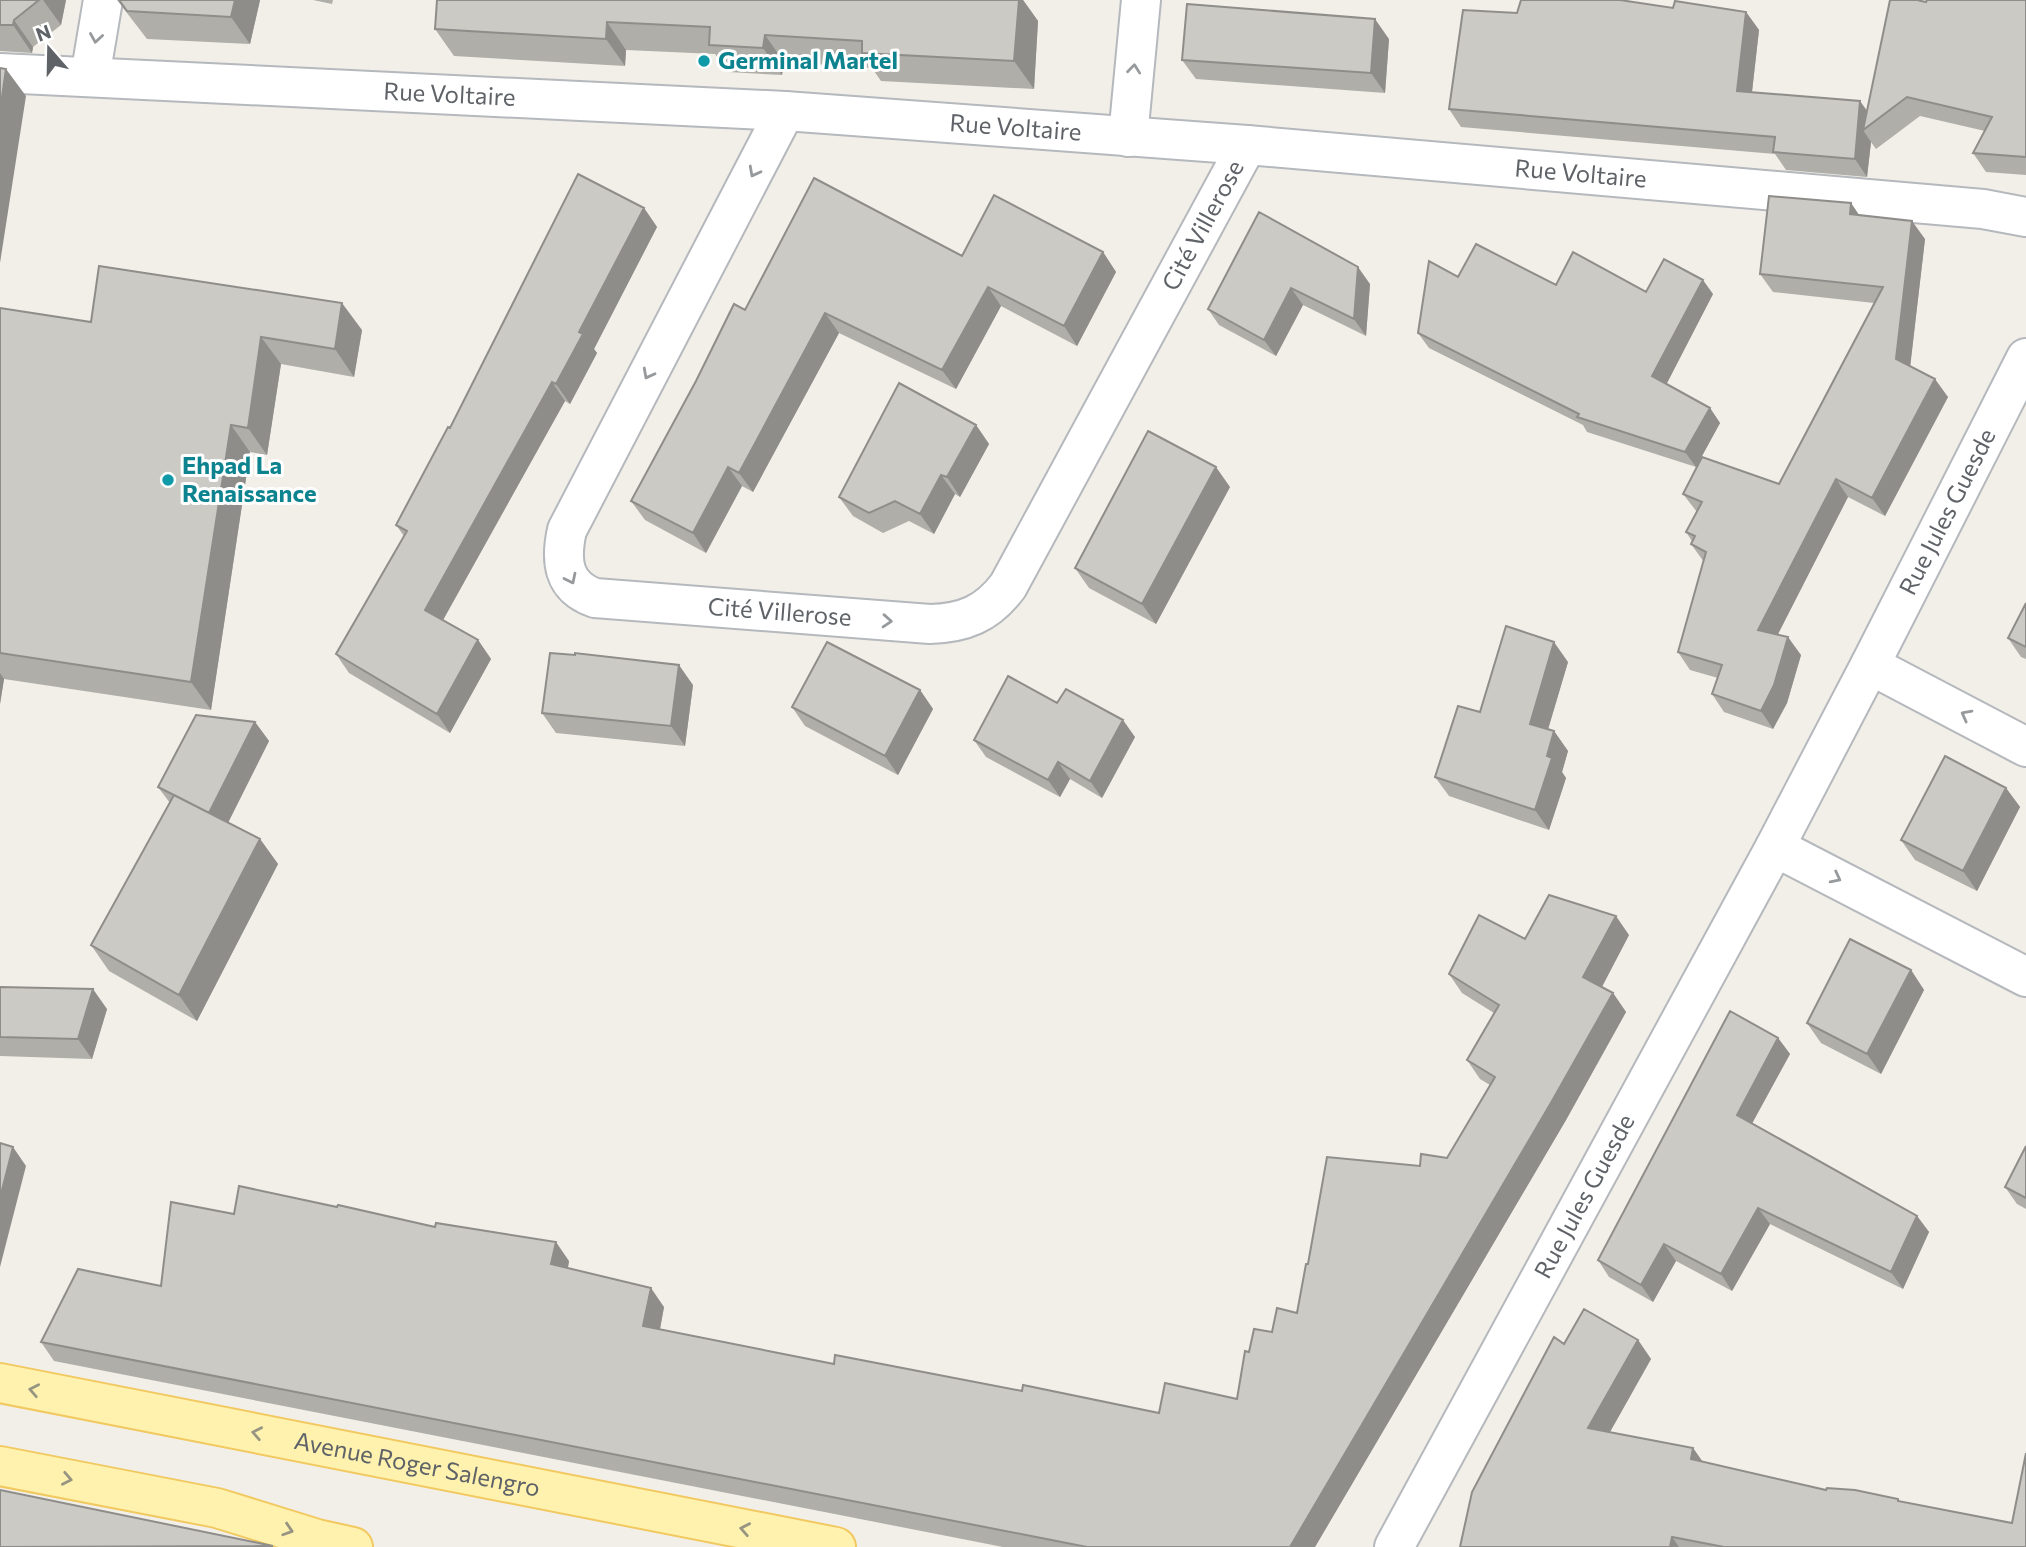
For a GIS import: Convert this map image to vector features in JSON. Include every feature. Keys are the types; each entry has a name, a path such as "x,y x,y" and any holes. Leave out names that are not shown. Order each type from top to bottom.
{"main road":[{"name":"Avenue Roger Salengro","path":"0,1383 836,1547"},
{"path":"0,1466 217,1508 317,1539 353,1547"}],"street":[{"path":"90,77 103,0"},
{"path":"1128,137 1141,0"},
{"name":"Rue Voltaire","path":"0,74 785,111 1247,145 1983,209 2026,217"},
{"name":"Cité Villerose","path":"785,111 567,530 563,546 564,561 573,587 580,593 595,598 930,624 948,624 989,607 1008,586 1247,145"},
{"name":"Rue Jules Guesde","path":"1394,1547 1775,847 2026,358"},
{"path":"1870,665 2026,747"},
{"path":"1775,847 2026,976"}],"building":[{"path":"0,0 39,0 14,20 13,25 0,25"},
{"path":"119,0 235,0 231,17 127,11"},
{"path":"437,0 1019,0 1014,61 862,53 862,41 765,35 763,48 709,45 710,27 607,22 606,39 435,29"},
{"path":"1521,0 1620,0 1673,8 1675,1 1746,12 1737,91 1860,101 1855,159 1773,152 1775,137 1449,109 1463,10 1517,13"},
{"path":"1890,0 2026,0 2026,157 1973,153 1992,117 1907,97 1863,130"},
{"path":"1187,4 1375,19 1371,73 1182,60"},
{"path":"0,68 6,69 0,111"},
{"path":"578,174 644,208 579,332 583,334 556,384 552,382 425,610 478,640 437,714 336,654 407,531 396,525 448,427 450,428"},
{"path":"814,178 962,256 994,195 1103,252 1064,326 988,287 942,370 825,313 739,473 728,467 693,533 631,501 734,304 745,310"},
{"path":"1769,196 1851,203 1850,214 1912,221 1896,359 1935,379 1872,498 1836,479 1758,630 1788,637 1774,685 1761,711 1712,694 1722,665 1678,652 1706,552 1691,544 1695,536 1686,532 1702,502 1683,494 1702,457 1779,484 1883,287 1760,274"},
{"path":"1259,212 1358,267 1354,319 1291,288 1264,340 1208,309"},
{"path":"1476,244 1556,285 1573,252 1646,292 1664,259 1703,280 1652,376 1710,408 1685,452 1577,417 1579,414 1418,333 1429,261 1458,277"},
{"name":"Ehpad La Renaissance","path":"99,266 342,303 335,349 261,337 248,428 231,425 191,682 0,653 0,308 91,322"},
{"path":"899,383 976,425 947,477 941,475 920,514 895,501 869,513 839,497"},
{"path":"1148,431 1216,467 1142,604 1075,568"},
{"path":"2026,603 2026,647 2008,638"},
{"path":"1506,626 1554,642 1530,724 1554,731 1547,756 1552,758 1535,810 1435,777 1458,706 1480,712"},
{"path":"827,642 920,690 885,756 792,707"},
{"path":"550,653 575,653 679,665 671,726 542,713"},
{"path":"1008,676 1057,703 1066,689 1123,720 1090,781 1058,762 1048,780 974,740"},
{"path":"196,715 255,722 209,813 158,787"},
{"path":"1945,756 2006,788 1963,871 1901,840"},
{"path":"174,795 260,839 179,995 91,945"},
{"path":"1549,895 1616,916 1583,977 1613,993 1290,1547 1087,1547 41,1342 78,1269 161,1286 171,1202 234,1214 239,1186 435,1227 436,1223 556,1242 551,1264 651,1288 643,1326 834,1364 835,1355 1022,1391 1023,1385 1159,1413 1165,1383 1237,1399 1245,1351 1249,1352 1254,1329 1272,1332 1277,1308 1297,1313 1327,1157 1420,1166 1421,1154 1447,1158 1495,1077 1467,1060 1499,1005 1449,974 1479,915 1525,939"},
{"path":"1850,939 1911,970 1867,1054 1807,1023"},
{"path":"0,987 93,989 78,1039 0,1037"},
{"path":"1730,1011 1778,1038 1737,1115 1917,1216 1891,1272 1758,1208 1721,1274 1664,1244 1641,1285 1598,1260"},
{"path":"0,1143 13,1147 0,1198"},
{"path":"2026,1146 2026,1198 2005,1187"},
{"path":"1584,1309 1638,1340 1588,1428 1693,1448 1691,1459 1826,1490 1855,1490 2012,1523 2026,1453 2026,1547 1724,1547 1672,1537 1670,1547 1460,1547 1472,1492 1554,1337 1564,1344"},
{"path":"0,1490 273,1546 0,1547"}],"place":[{"name":"Germinal Martel","path":"704,61"},
{"name":"Ehpad La Renaissance","path":"168,480"}]}
